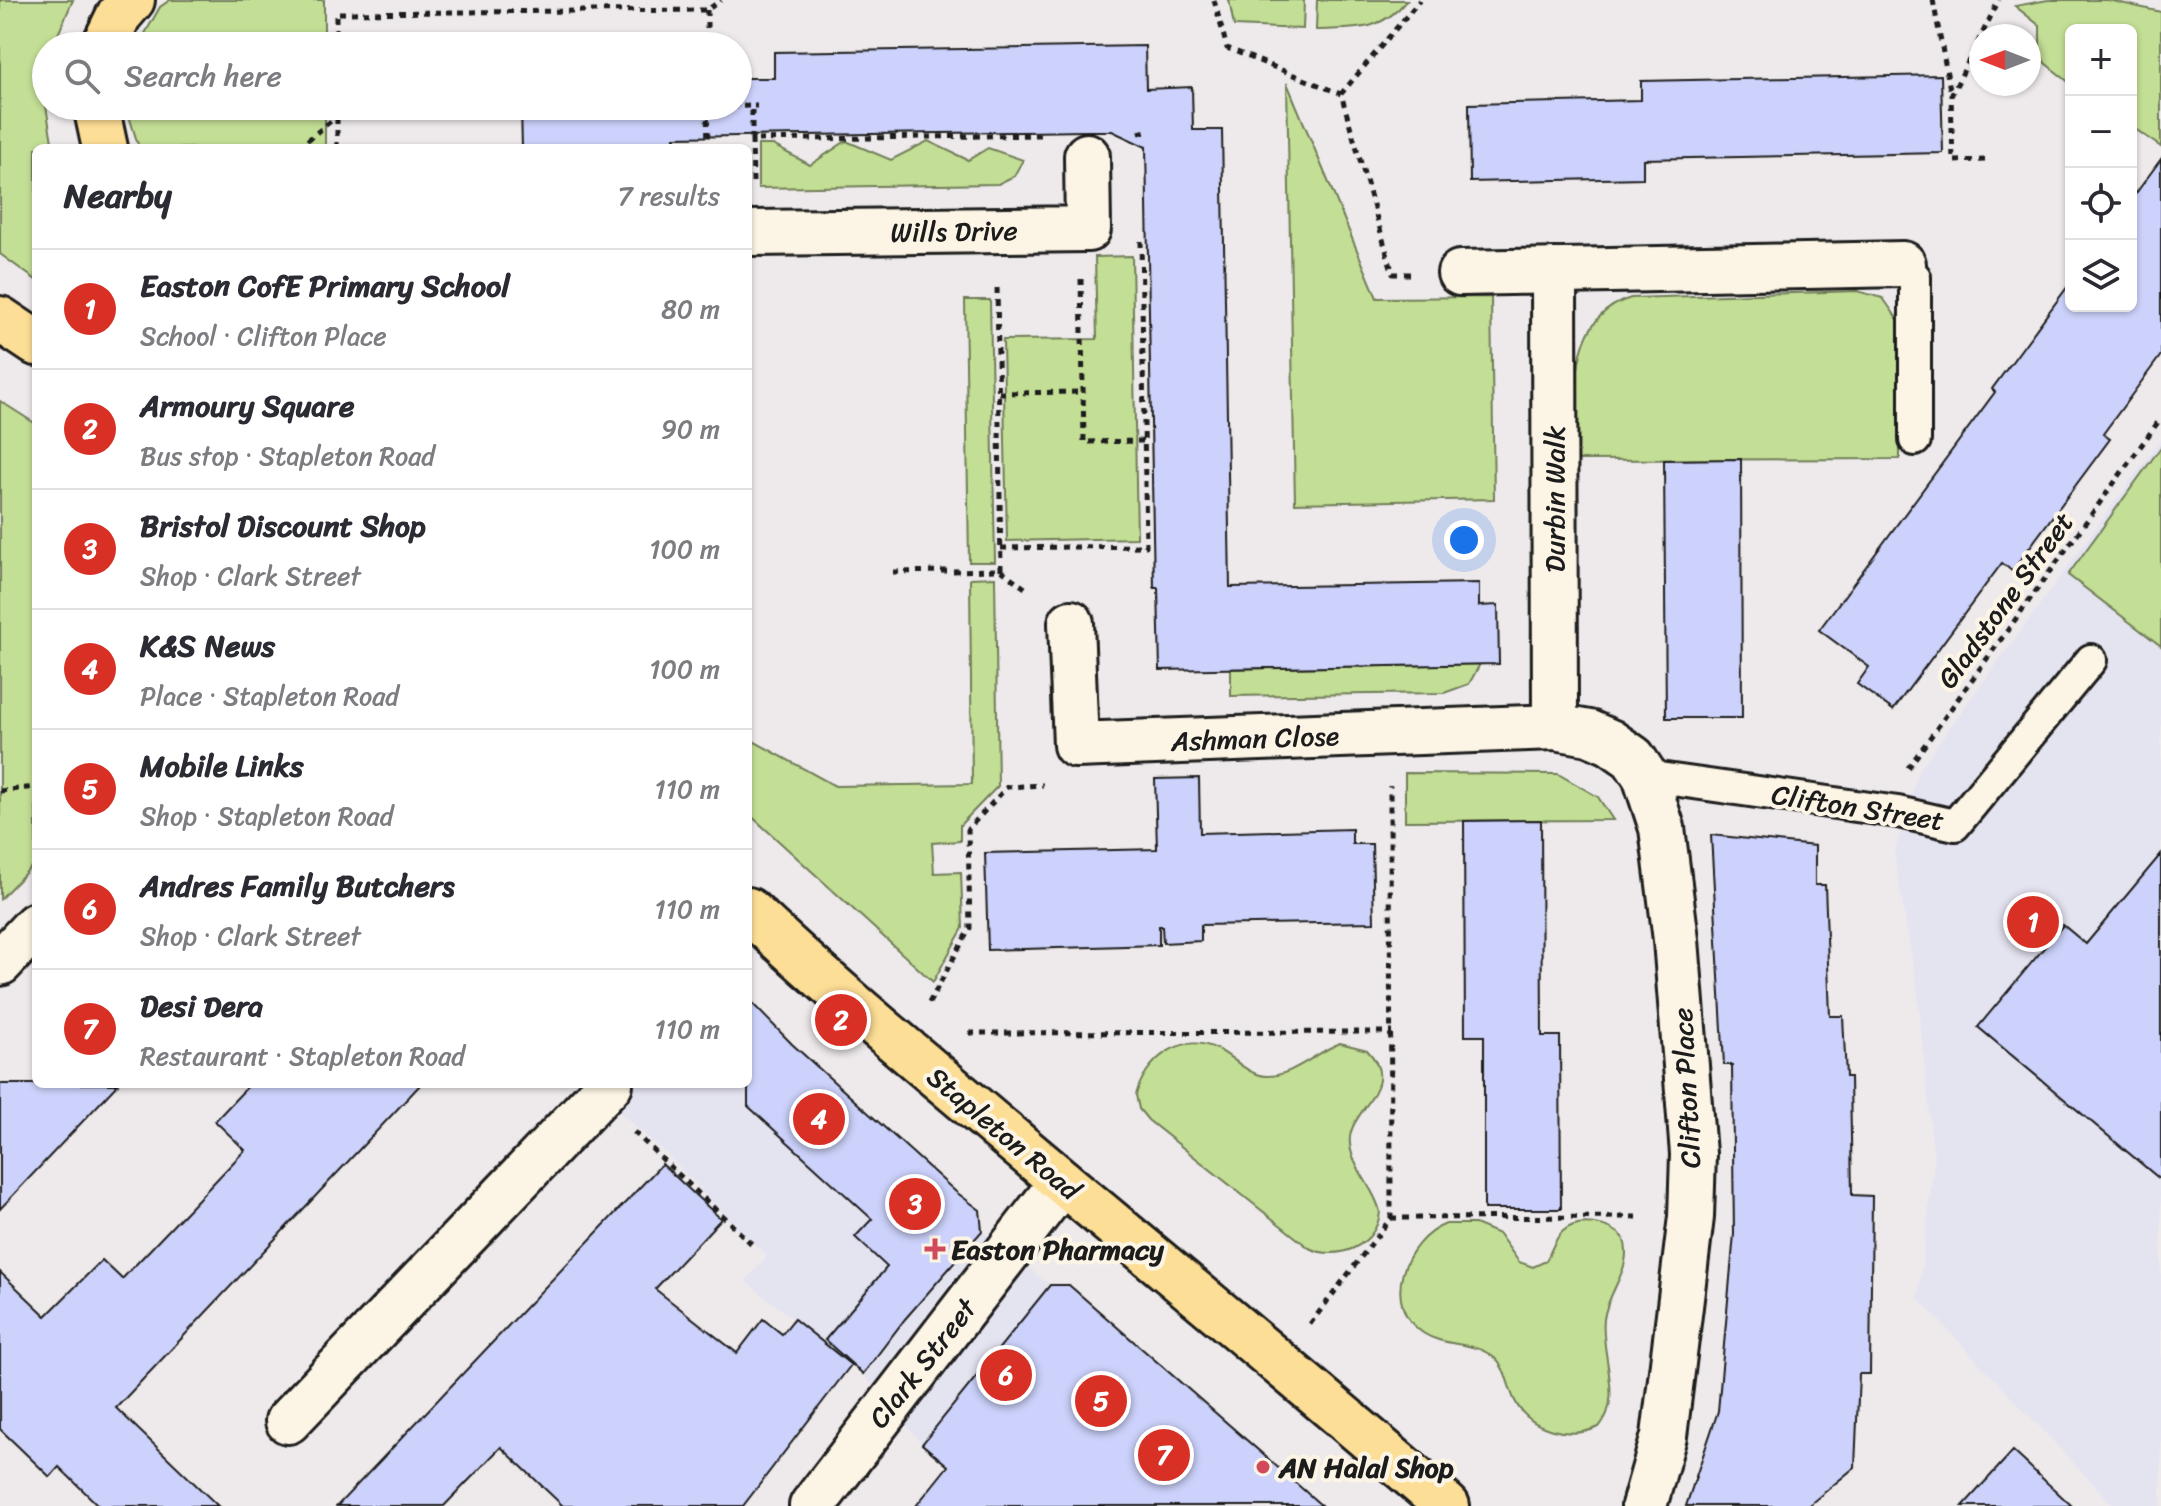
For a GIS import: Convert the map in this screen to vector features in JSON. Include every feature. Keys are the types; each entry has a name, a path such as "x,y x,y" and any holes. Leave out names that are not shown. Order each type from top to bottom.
{"main road":[{"path":"111,32 119,15 132,0"},
{"path":"99,120 104,144"},
{"path":"0,319 32,340"},
{"name":"Stapleton Road","path":"753,924 1281,1362 1447,1506"}],"street":[{"path":"1084,229 1087,156"},
{"name":"Wills Drive","path":"752,233 1084,229"},
{"path":"1460,273 1903,264"},
{"name":"Durbin Walk","path":"1554,271 1555,727"},
{"path":"1071,623 1076,745"},
{"name":"Ashman Close","path":"1076,745 1555,727"},
{"name":"Clifton Place","path":"1555,727 1589,733 1610,742 1633,758 1645,776 1662,828 1676,940 1693,1154 1691,1217 1664,1436 1644,1506"},
{"path":"0,963 32,929"},
{"path":"288,1421 606,1088"},
{"name":"Clark Street","path":"812,1506 1062,1182"}],"lane":[{"path":"1903,264 1915,277 1915,440"},
{"name":"Clifton Street","path":"1645,776 1898,812 1955,825 2091,660"}],"path":[{"path":"336,32 336,13 707,10 721,0"},
{"path":"1214,0 1227,48 1341,94"},
{"path":"1341,94 1420,0"},
{"path":"1933,0 1951,96 1953,161 1985,160"},
{"path":"1951,96 1999,0"},
{"path":"707,10 707,32"},
{"path":"1341,94 1393,274 1460,273"},
{"path":"752,106 755,106 752,144"},
{"path":"303,144 332,120"},
{"path":"337,120 337,144"},
{"path":"707,120 708,144"},
{"path":"1124,134 1142,132 1140,149"},
{"path":"752,140 1046,135"},
{"path":"1001,548 1146,546 1141,228 1084,229 1084,442 1144,441"},
{"path":"893,572 1001,570 997,230"},
{"path":"999,393 1083,392"},
{"name":"Gladstone Street","path":"1898,812 1908,768 2161,418"},
{"path":"1281,1362 1391,1218 1390,733"},
{"path":"883,1030 913,1033 970,928 968,829 1007,787 1077,784 1076,745"},
{"path":"0,791 32,787"},
{"path":"961,1033 1392,1032"},
{"path":"632,1130 755,1247"},
{"path":"1391,1218 1691,1217"}],"shaded area":[{"path":"2161,439 2161,1506 2114,1506 1918,1298 1934,1162 1917,988 1894,855 1918,771"},
{"path":"792,1044 955,1192 980,1210 982,1231 1050,1285 1069,1285 1324,1506 1000,1506 922,1444 863,1374 745,1281 767,1256 670,1157 592,1088 752,1088 752,1080"}],"green space":[{"path":"0,0 73,0 59,32 32,32 32,120 48,120 52,144 32,144 32,277 0,254"},
{"path":"170,0 324,0 324,32 146,32 160,7"},
{"path":"1229,0 1304,0 1303,29 1234,26"},
{"path":"1317,0 1407,0 1387,18 1366,27 1316,30"},
{"path":"2048,0 2108,0 2161,12 2161,147 2137,130 2137,24 2065,24 2065,79 2041,56 2041,24 2015,6"},
{"path":"1287,83 1377,298 1491,297 1494,499 1295,503"},
{"path":"130,120 325,120 325,144 138,144"},
{"path":"846,141 891,160 928,141 968,160 988,148 1023,160 1014,176 998,184 758,188 758,145 773,145 810,165"},
{"path":"1132,256 1137,538 1007,541 1003,340 1097,339 1095,257"},
{"path":"1857,291 1883,298 1899,321 1900,459 1577,460 1578,366 1584,343 1594,324 1609,308 1631,298"},
{"path":"965,300 990,300 995,562 969,562"},
{"path":"0,401 32,421 32,866 0,899"},
{"path":"2161,447 2161,646 2068,575"},
{"path":"995,577 998,786 960,825 960,841 932,843 934,873 961,872 963,928 933,982 752,817 752,740 835,786 972,784 970,578"},
{"path":"1480,664 1469,684 1444,693 1231,696 1231,669"},
{"path":"1405,773 1558,774 1598,797 1613,820 1405,821"},
{"path":"1340,1043 1367,1050 1376,1062 1379,1074 1374,1094 1355,1123 1350,1142 1355,1163 1380,1212 1372,1234 1364,1242 1343,1252 1320,1252 1309,1248 1148,1120 1139,1109 1136,1095 1147,1071 1156,1060 1178,1046 1204,1044 1223,1052 1246,1069 1266,1076 1285,1073"},
{"path":"1446,1224 1475,1224 1499,1234 1519,1262 1533,1267 1546,1261 1559,1235 1576,1224 1602,1225 1623,1237 1626,1258 1604,1319 1611,1390 1606,1416 1599,1427 1563,1432 1539,1425 1520,1410 1497,1360 1476,1348 1431,1337 1410,1321 1400,1290 1403,1274 1419,1244 1431,1232"}],"building":[{"path":"1145,46 1146,89 1192,87 1193,130 1222,130 1230,587 1479,583 1479,606 1498,605 1499,664 1160,670 1158,588 1154,588 1146,147 1112,131 675,137 675,144 522,144 521,120 752,120 752,78 774,78 774,52"},
{"path":"1941,75 1943,153 1643,159 1643,178 1470,182 1469,104 1641,100 1641,81"},
{"path":"2161,159 2161,355 2103,434 2110,439 2012,571 2002,563 1893,710 1857,684 1869,667 1819,630 1995,392 1992,389 2065,290 2065,312 2137,312 2137,192"},
{"path":"1741,459 1742,718 1666,718 1664,460"},
{"path":"1199,778 1200,833 1352,829 1352,844 1372,844 1374,922 1201,925 1201,941 1163,943 1162,926 1159,926 1159,945 988,950 985,853 1157,849 1155,779"},
{"path":"1541,820 1542,1036 1560,1036 1561,1209 1484,1209 1484,1036 1465,1036 1464,821"},
{"path":"1711,835 1815,846 1815,885 1825,885 1830,1016 1843,1016 1846,1077 1850,1077 1852,1195 1872,1196 1870,1374 1859,1374 1855,1467 1808,1506 1686,1506 1718,1411 1734,1234 1732,1065 1724,1065"},
{"path":"2161,854 2161,1180 1978,1027 2063,925 2086,944"},
{"path":"752,1003 792,1044 980,1210 982,1231 905,1319 863,1374 825,1340 887,1267 855,1237 872,1219 748,1106 748,1088 752,1088"},
{"path":"0,1084 32,1084 32,1088 114,1088 0,1209"},
{"path":"246,1088 417,1088 116,1408 218,1506 99,1506 59,1467 50,1477 0,1429 0,1272 46,1316 102,1260 122,1279 245,1150 215,1121"},
{"path":"662,1164 721,1219 655,1289 737,1353 763,1319 782,1334 794,1319 851,1365 743,1506 563,1506 501,1447 444,1506 337,1506"},
{"path":"1050,1285 1069,1285 1322,1506 916,1506 948,1466 922,1444"},
{"path":"2013,1451 2072,1506 1963,1506"}],"place":[{"name":"Easton CofE Primary School","path":"2033,922"},
{"name":"Armoury Square","path":"841,1020"},
{"name":"K&S News","path":"819,1119"},
{"name":"Bristol Discount Shop","path":"915,1204"},
{"name":"Easton Pharmacy","path":"935,1249"},
{"name":"Andres Family Butchers","path":"1006,1375"},
{"name":"Mobile Links","path":"1101,1401"},
{"name":"Desi Dera","path":"1164,1455"},
{"name":"AN Halal Shop","path":"1263,1467"}]}
